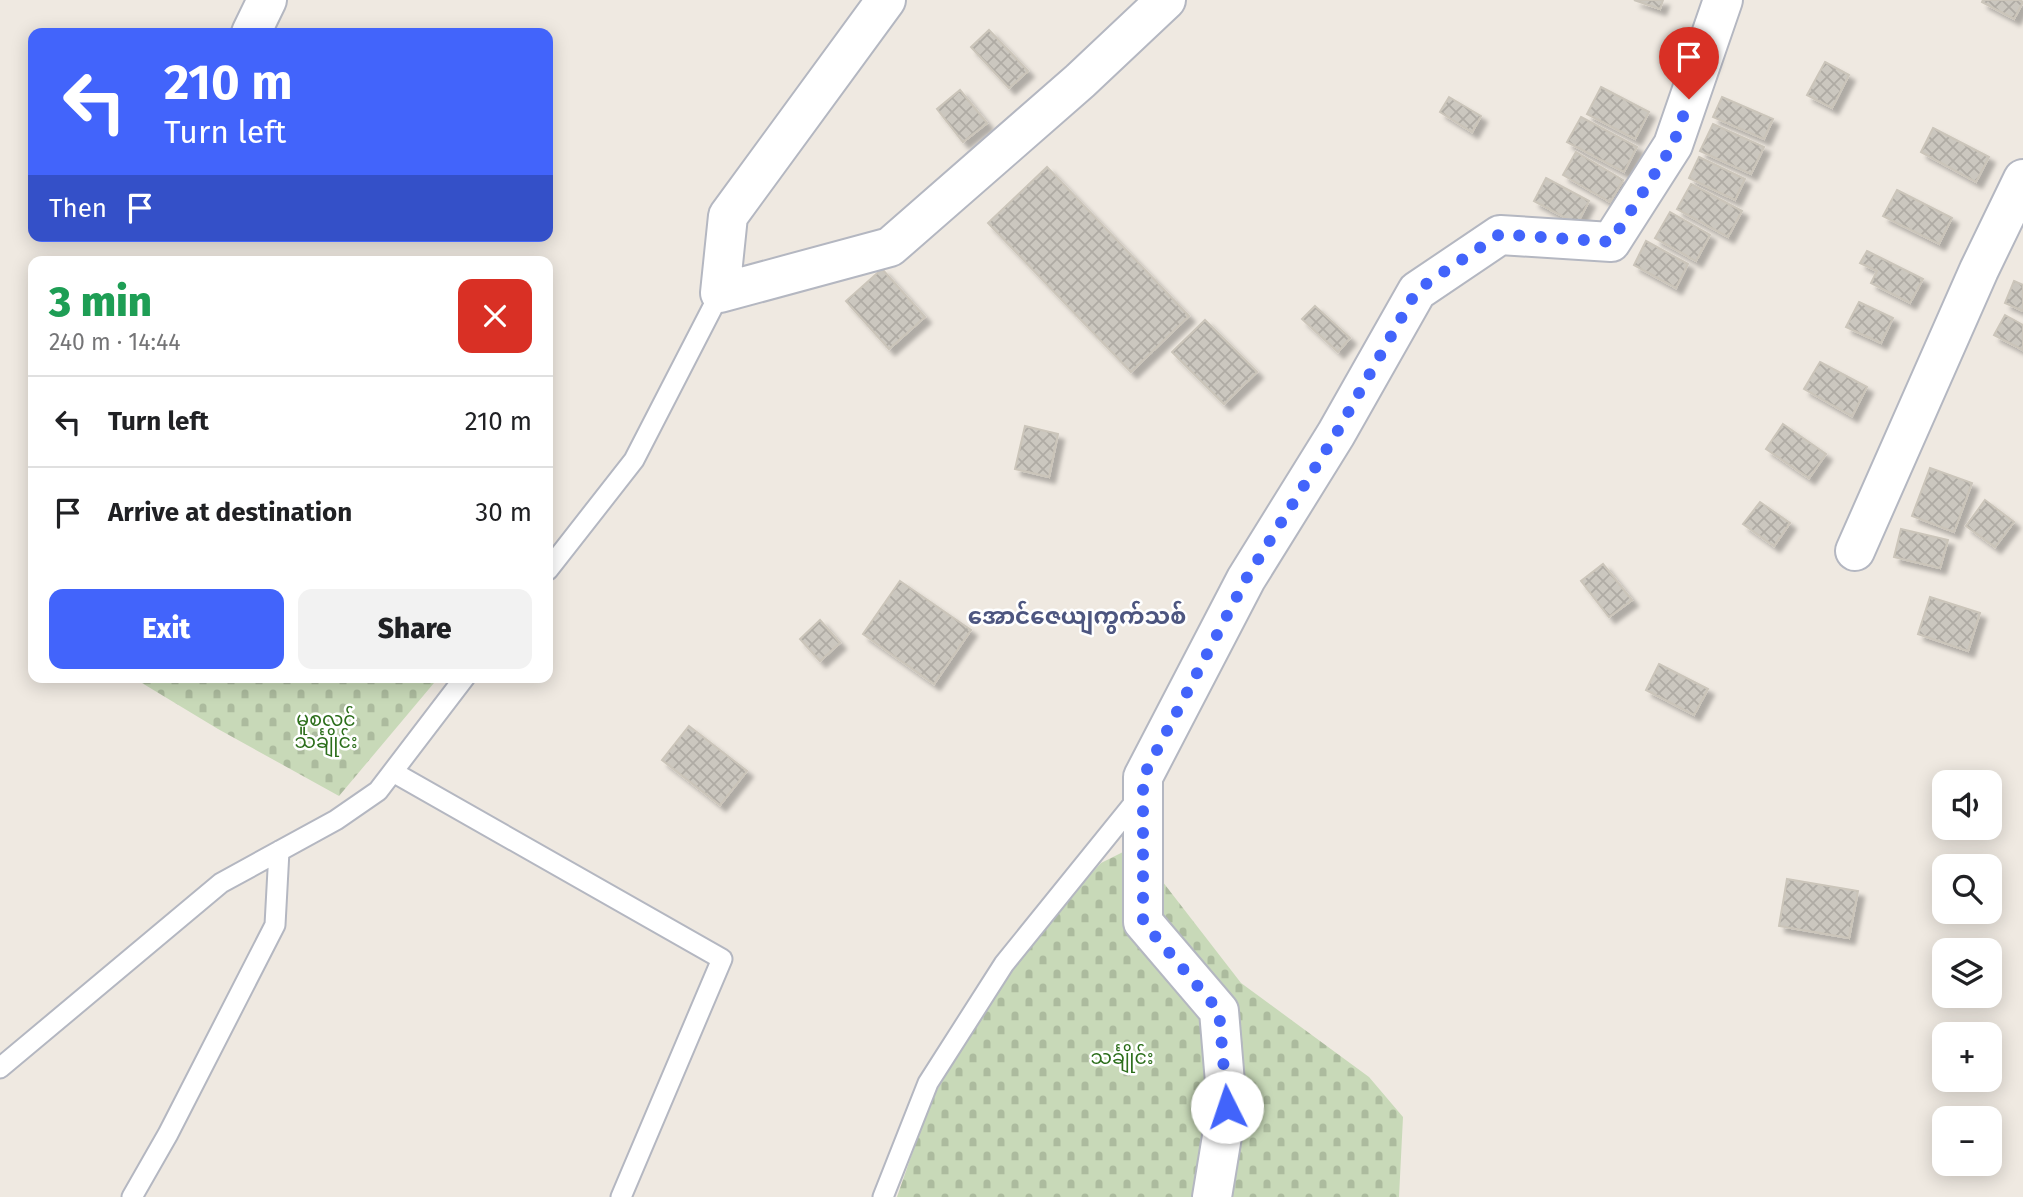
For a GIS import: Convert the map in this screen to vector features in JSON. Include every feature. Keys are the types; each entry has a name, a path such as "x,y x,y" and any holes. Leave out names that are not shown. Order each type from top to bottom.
{"street":[{"path":"253,28 267,0"},
{"path":"886,0 728,216 720,293 890,247 1080,82 1166,0"},
{"path":"1212,1197 1227,1107 1219,1011 1143,922 1143,777 1246,579 1336,434 1417,290 1500,234 1611,242 1673,145 1718,3"},
{"path":"1855,551 2023,179"}],"lane":[{"path":"553,564 634,460 720,293"},
{"path":"0,1068 220,883 337,820 378,791 461,683"},
{"path":"393,772 722,959 621,1197"},
{"path":"883,1197 928,1083 1004,964 1143,793"},
{"path":"132,1197 275,925 279,851"}],"green space":[{"name":"မူစလင် သင်္ချိုင်း","path":"142,683 434,683 339,796"},
{"name":"သင်္ချိုင်း","path":"1135,846 1241,983 1369,1077 1403,1117 1399,1197 897,1197 930,1102 984,1011 1041,929 1101,863"}],"building":[{"path":"1634,0 1663,0 1660,9"},
{"path":"1982,2 2023,2 2014,19"},
{"path":"989,30 1028,71 1009,88 971,47"},
{"path":"1825,62 1849,75 1832,108 1807,95"},
{"path":"1601,87 1649,112 1635,139 1587,114"},
{"path":"960,90 987,123 963,142 937,109"},
{"path":"1449,97 1481,116 1472,132 1440,112"},
{"path":"1722,97 1773,119 1764,139 1713,117"},
{"path":"1581,117 1637,147 1624,172 1567,142"},
{"path":"1713,124 1764,147 1751,174 1700,151"},
{"path":"1933,128 1989,157 1976,182 1921,152"},
{"path":"1576,152 1623,180 1610,202 1563,175"},
{"path":"1699,157 1745,179 1735,200 1689,178"},
{"path":"1047,167 1189,316 1131,372 988,223"},
{"path":"1546,178 1589,201 1577,224 1534,201"},
{"path":"1691,184 1742,211 1728,237 1677,209"},
{"path":"1897,190 1952,218 1939,244 1883,216"},
{"path":"1670,212 1710,235 1696,261 1655,238"},
{"path":"1646,241 1688,264 1676,288 1634,265"},
{"path":"1867,251 1923,279 1910,303 1871,283 1877,271 1860,263"},
{"path":"882,269 925,317 889,349 846,301"},
{"path":"2014,281 2023,285 2023,311 2005,303"},
{"path":"1859,302 1893,318 1881,343 1846,327"},
{"path":"1315,306 1350,338 1338,352 1302,319"},
{"path":"2005,315 2023,325 2023,350 1994,335"},
{"path":"1205,320 1257,372 1224,404 1172,352"},
{"path":"1820,362 1867,387 1852,416 1804,389"},
{"path":"1783,424 1826,454 1809,478 1766,449"},
{"path":"1025,426 1058,434 1049,477 1015,469"},
{"path":"1930,468 1972,483 1954,532 1912,516"},
{"path":"1985,500 2014,522 1995,547 1966,526"},
{"path":"1760,502 1790,523 1774,546 1743,524"},
{"path":"1901,529 1948,540 1940,568 1894,557"},
{"path":"1603,564 1632,600 1609,617 1581,581"},
{"path":"900,581 971,630 934,684 863,634"},
{"path":"1930,597 1980,613 1968,651 1918,634"},
{"path":"820,620 840,643 820,661 800,639"},
{"path":"1659,664 1708,689 1694,715 1646,690"},
{"path":"689,726 747,771 720,805 662,760"},
{"path":"1787,879 1858,891 1849,938 1779,926"}],"district":[{"name":"အောင်ဇေယျကွက်သစ်","path":"1077,616"}],"route":[{"path":"1227,1107 1219,1011 1143,922 1143,777 1246,579 1336,434 1417,290 1500,234 1611,242 1673,145 1689,99"}]}
